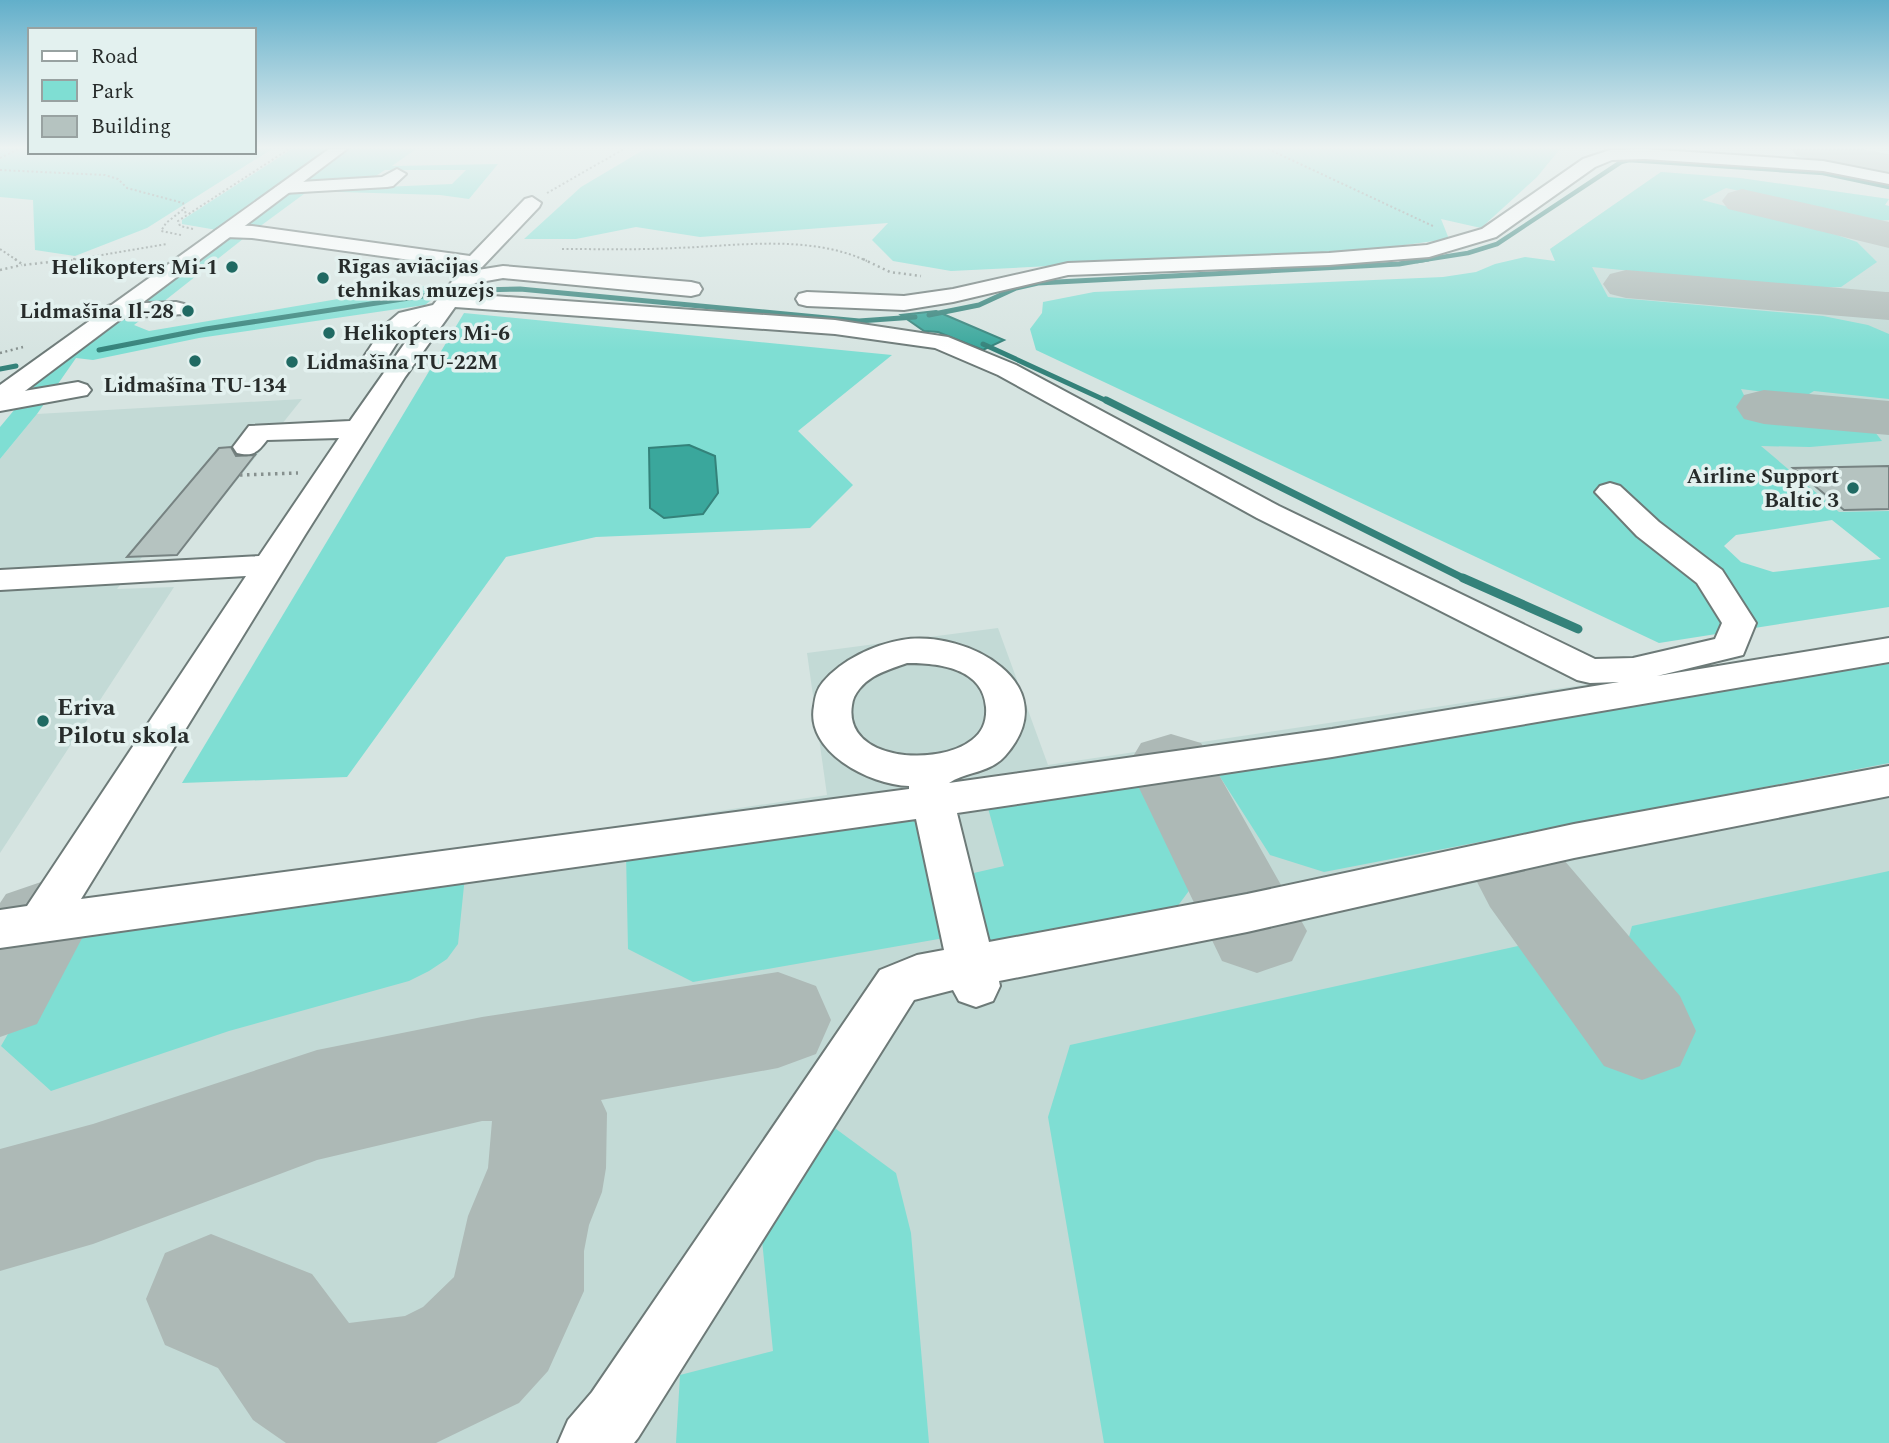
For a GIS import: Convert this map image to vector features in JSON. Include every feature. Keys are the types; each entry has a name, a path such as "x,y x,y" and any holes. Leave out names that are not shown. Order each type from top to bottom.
{"main road":[{"path":"1,398 243,216"},
{"path":"21,926 444,306 471,271 521,216"},
{"path":"793,298 882,304 934,299 1030,275 1068,269 1329,259 1429,251 1469,241 1516,216"},
{"path":"216,235 274,234 471,271 710,291"},
{"path":"375,358 399,321 444,306 620,310 835,327 940,342 1007,370 1268,512 1590,671 1633,670 1730,647 1739,623 1710,577 1648,529 1610,492"},
{"path":"116,311 176,309"},
{"path":"1,398 78,390"},
{"path":"260,431 359,429"},
{"path":"0,580 268,565"},
{"path":"21,926 929,787 1332,743 1889,650"},
{"path":"591,1443 615,1415 897,985 917,976 974,976 1574,841 1889,781"},
{"path":"929,787 974,976"}],"path":[{"path":"174,216 161,231 216,235"},
{"path":"184,216 178,221 180,226 213,232 216,235"},
{"path":"1411,216 1469,241"},
{"path":"0,270 216,235"},
{"path":"562,249 659,249 781,244 822,246 849,253 890,272 929,276"},
{"path":"0,249 23,265"},
{"path":"240,475 330,472"}],"shaded area":[{"path":"1597,216 1889,216 1889,565 1575,304 1550,249"},
{"path":"936,311 1004,340 983,350 938,332 924,331 901,315"},
{"name":"Eriva Pilotu skola","path":"302,399 177,555 142,557 117,589 174,587 0,853 0,459 37,414"},
{"path":"689,445 715,456 718,493 703,514 664,518 650,508 649,448"},
{"path":"998,628 1048,765 1889,639 1889,1443 0,1443 0,915 80,906 827,795 807,653"}],"green space":[{"path":"34,216 165,216 147,228 75,256 35,250"},
{"path":"188,216 236,216 217,230 182,224 182,220"},
{"path":"255,216 274,216 255,230 245,224"},
{"path":"549,216 1494,216 1481,228 1441,219 1449,239 1368,250 951,271 893,261 872,240 888,223 700,237 636,227 576,239 524,239"},
{"path":"1597,216 1765,216 1857,242 1877,262 1841,287 1801,288 1592,267 1608,297 1823,316 1868,325 1889,334 1889,399 1814,391 1804,397 1741,389 1755,418 1875,432 1882,441 1810,447 1761,446 1839,512 1889,511 1889,607 1659,643 1036,350 1030,329 1042,313 1043,302 1094,292 1443,277 1476,272 1525,257 1555,261 1550,249","holes":["1832,520 1881,559 1773,572 1741,562 1724,546 1736,535"]},
{"path":"1854,216 1889,216 1889,220 1875,221"},
{"path":"248,235 134,325 149,331 397,289 439,285 439,294 425,305 199,338 93,360 76,358 37,414 0,459 0,427 45,373 227,238"},
{"path":"464,313 892,355 798,431 853,485 810,528 596,537 506,557 347,777 182,783"},
{"path":"1889,664 1889,763 1324,872 1270,855 1215,769"},
{"path":"1149,781 1197,880 1171,915 985,948 965,875 1004,866 988,808"},
{"path":"921,809 950,937 693,982 628,949 626,853"},
{"path":"1889,871 1889,1443 1104,1443 1048,1117 1070,1045 1518,946 1552,959 1626,1056 1687,1039 1623,959 1632,926"},
{"path":"465,876 458,944 447,959 409,981 229,1031 51,1091 1,1046 67,932"},
{"path":"832,1126 896,1173 911,1233 929,1443 676,1443 680,1375 773,1351 762,1240"}],"building":[{"path":"231,447 236,456 255,455 177,555 127,557 219,448"},
{"name":"Airline Support Baltic 3","path":"1889,466 1889,509 1844,510 1793,468"}],"waterway":[{"path":"1417,261 1468,253 1497,244 1539,216"},
{"path":"929,315 979,305 1016,288 1038,283 1399,264 1428,259"},
{"path":"478,290 520,289 859,321 915,317"},
{"path":"99,350 206,329 429,295"},
{"path":"983,344 1109,402"},
{"path":"0,369 16,366"},
{"path":"1106,400 1467,580"},
{"path":"1463,578 1578,629"}],"taxiway":[{"path":"1808,216 1889,235"},
{"path":"1626,284 1886,306"},
{"path":"1764,407 1889,418"},
{"path":"1171,765 1257,931"},
{"path":"1524,880 1642,1031"},
{"path":"0,991 41,923"},
{"path":"482,1069 778,1020"},
{"path":"0,1210 93,1184 317,1105 482,1069"},
{"path":"211,1299 265,1321 301,1372 331,1393 369,1391 416,1383 471,1355 501,1324 519,1291 521,1251 529,1216 542,1192 547,1168 550,1113 530,1071 482,1069"}],"place":[{"name":"Helikopters Mi-1","path":"232,267"},
{"name":"Rīgas aviācijas tehnikas muzejs","path":"323,278"},
{"name":"Lidmašīna Il-28","path":"188,311"},
{"name":"Helikopters Mi-6","path":"329,333"},
{"name":"Lidmašīna TU-134","path":"195,361"},
{"name":"Lidmašīna TU-22M","path":"292,362"},
{"name":"Airline Support Baltic 3","path":"1853,488"},
{"name":"Eriva Pilotu skola","path":"43,721"}]}
